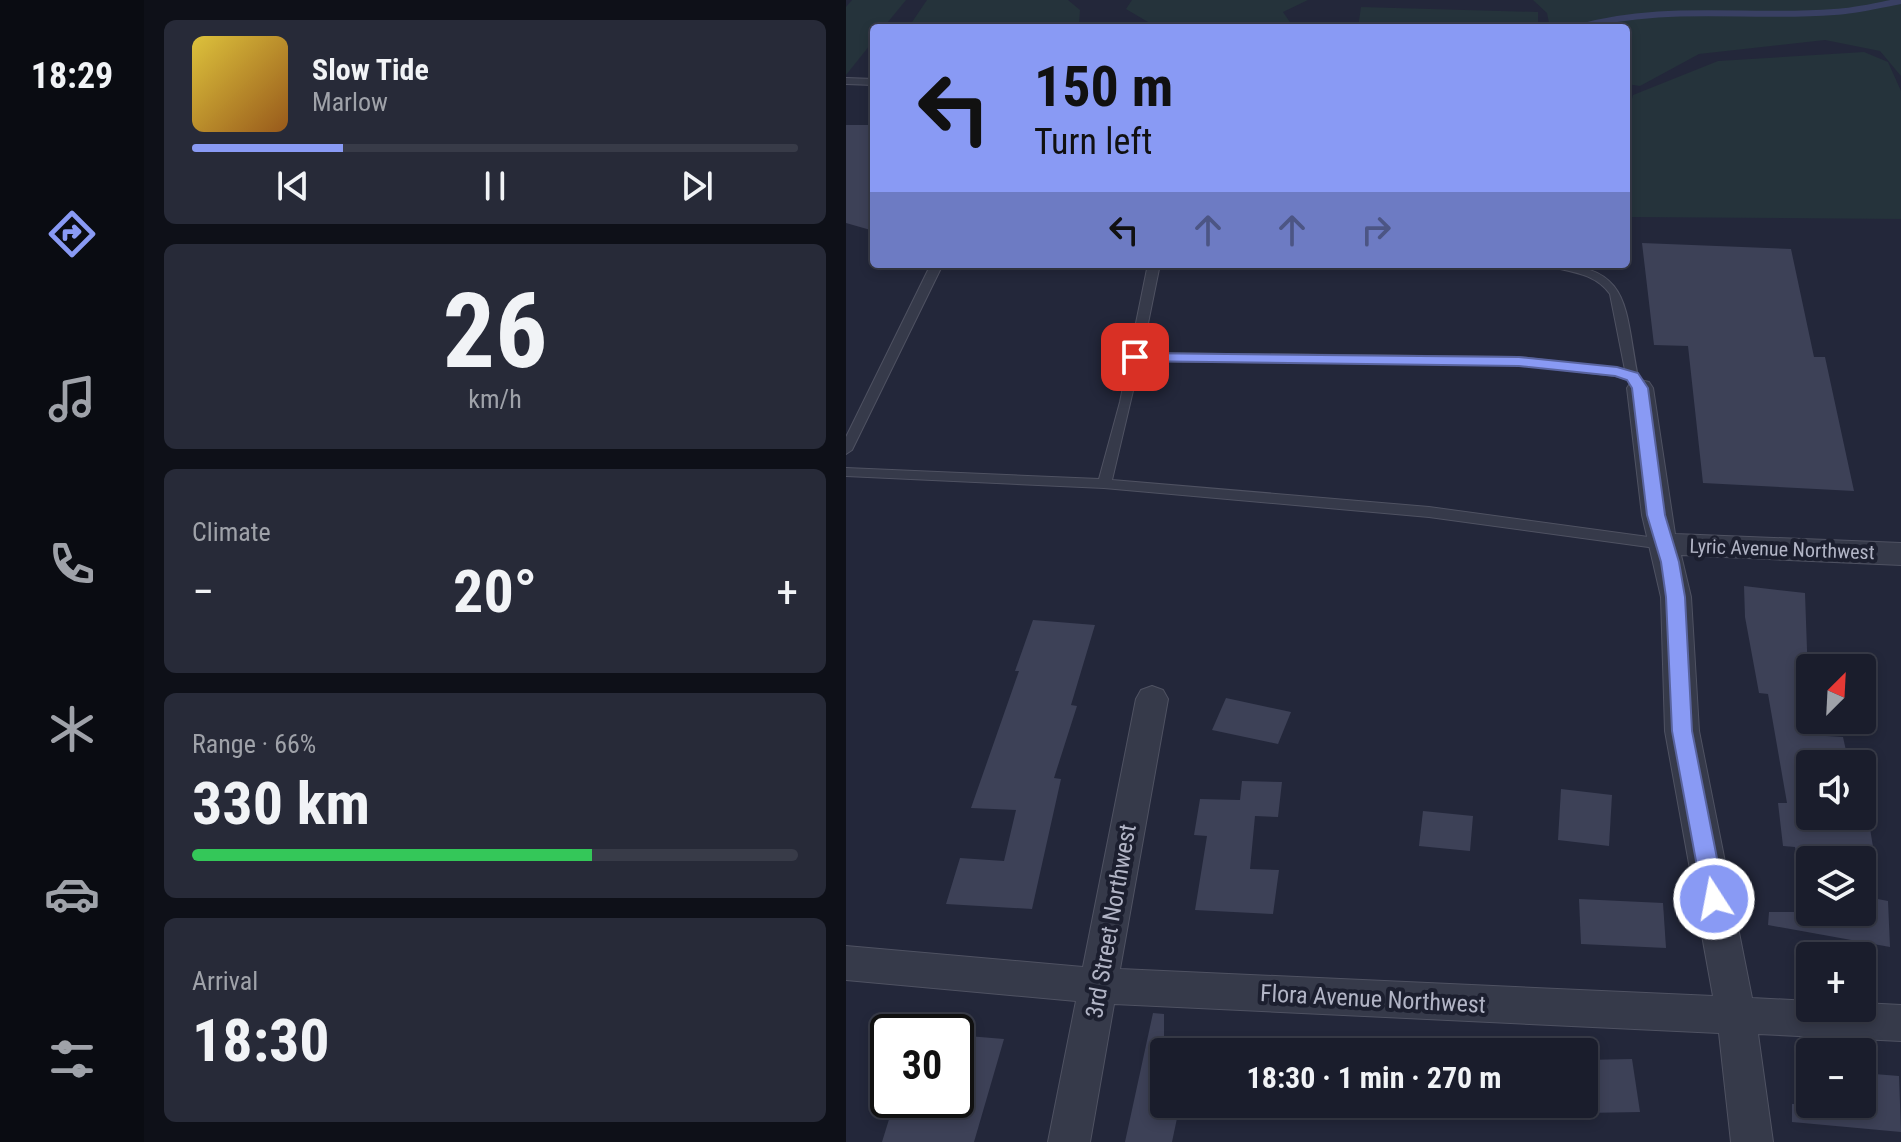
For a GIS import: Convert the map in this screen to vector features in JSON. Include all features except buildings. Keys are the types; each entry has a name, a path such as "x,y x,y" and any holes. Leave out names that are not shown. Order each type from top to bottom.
{"street":[{"path":"1636,382 1656,515 1676,597 1682,731 1736,1015 1752,1142"},
{"name":"Lyric Avenue Northwest","path":"1663,544 1901,554"},
{"name":"3rd Street Northwest","path":"1069,1142 1152,699"},
{"name":"Flora Avenue Northwest","path":"846,963 1099,986 1901,1023"}],"lane":[{"path":"846,81 870,82"},
{"path":"846,450 935,268"},
{"path":"1104,484 1153,268"},
{"path":"1572,268 1588,271 1611,286 1616,294 1636,382"},
{"path":"1135,357 1519,361 1617,372 1636,382"},
{"path":"846,472 1104,484 1429,512 1663,544"}],"shaded area":[{"path":"852,0 906,0 886,24 870,24 870,45 846,75 846,7"},
{"path":"927,0 1068,0 1080,10 1079,24 911,24"},
{"path":"1132,0 1308,0 1283,12 1291,24 1151,24 1126,9"},
{"path":"1533,0 1901,0 1901,76 1880,51 1825,40 1699,54 1640,86 1630,85 1630,24 1549,24 1547,13"},
{"path":"1361,7 1538,12 1538,24 1359,24"},
{"path":"1864,52 1888,62 1901,91 1901,219 1630,217 1630,105 1633,95 1718,61"}],"waterway":[{"path":"1592,24 1672,14 1834,12 1901,1"}],"route":[{"path":"1135,357 1519,361 1617,372 1632,377 1640,388 1656,515 1670,562 1676,597 1682,731 1714,899"}]}
